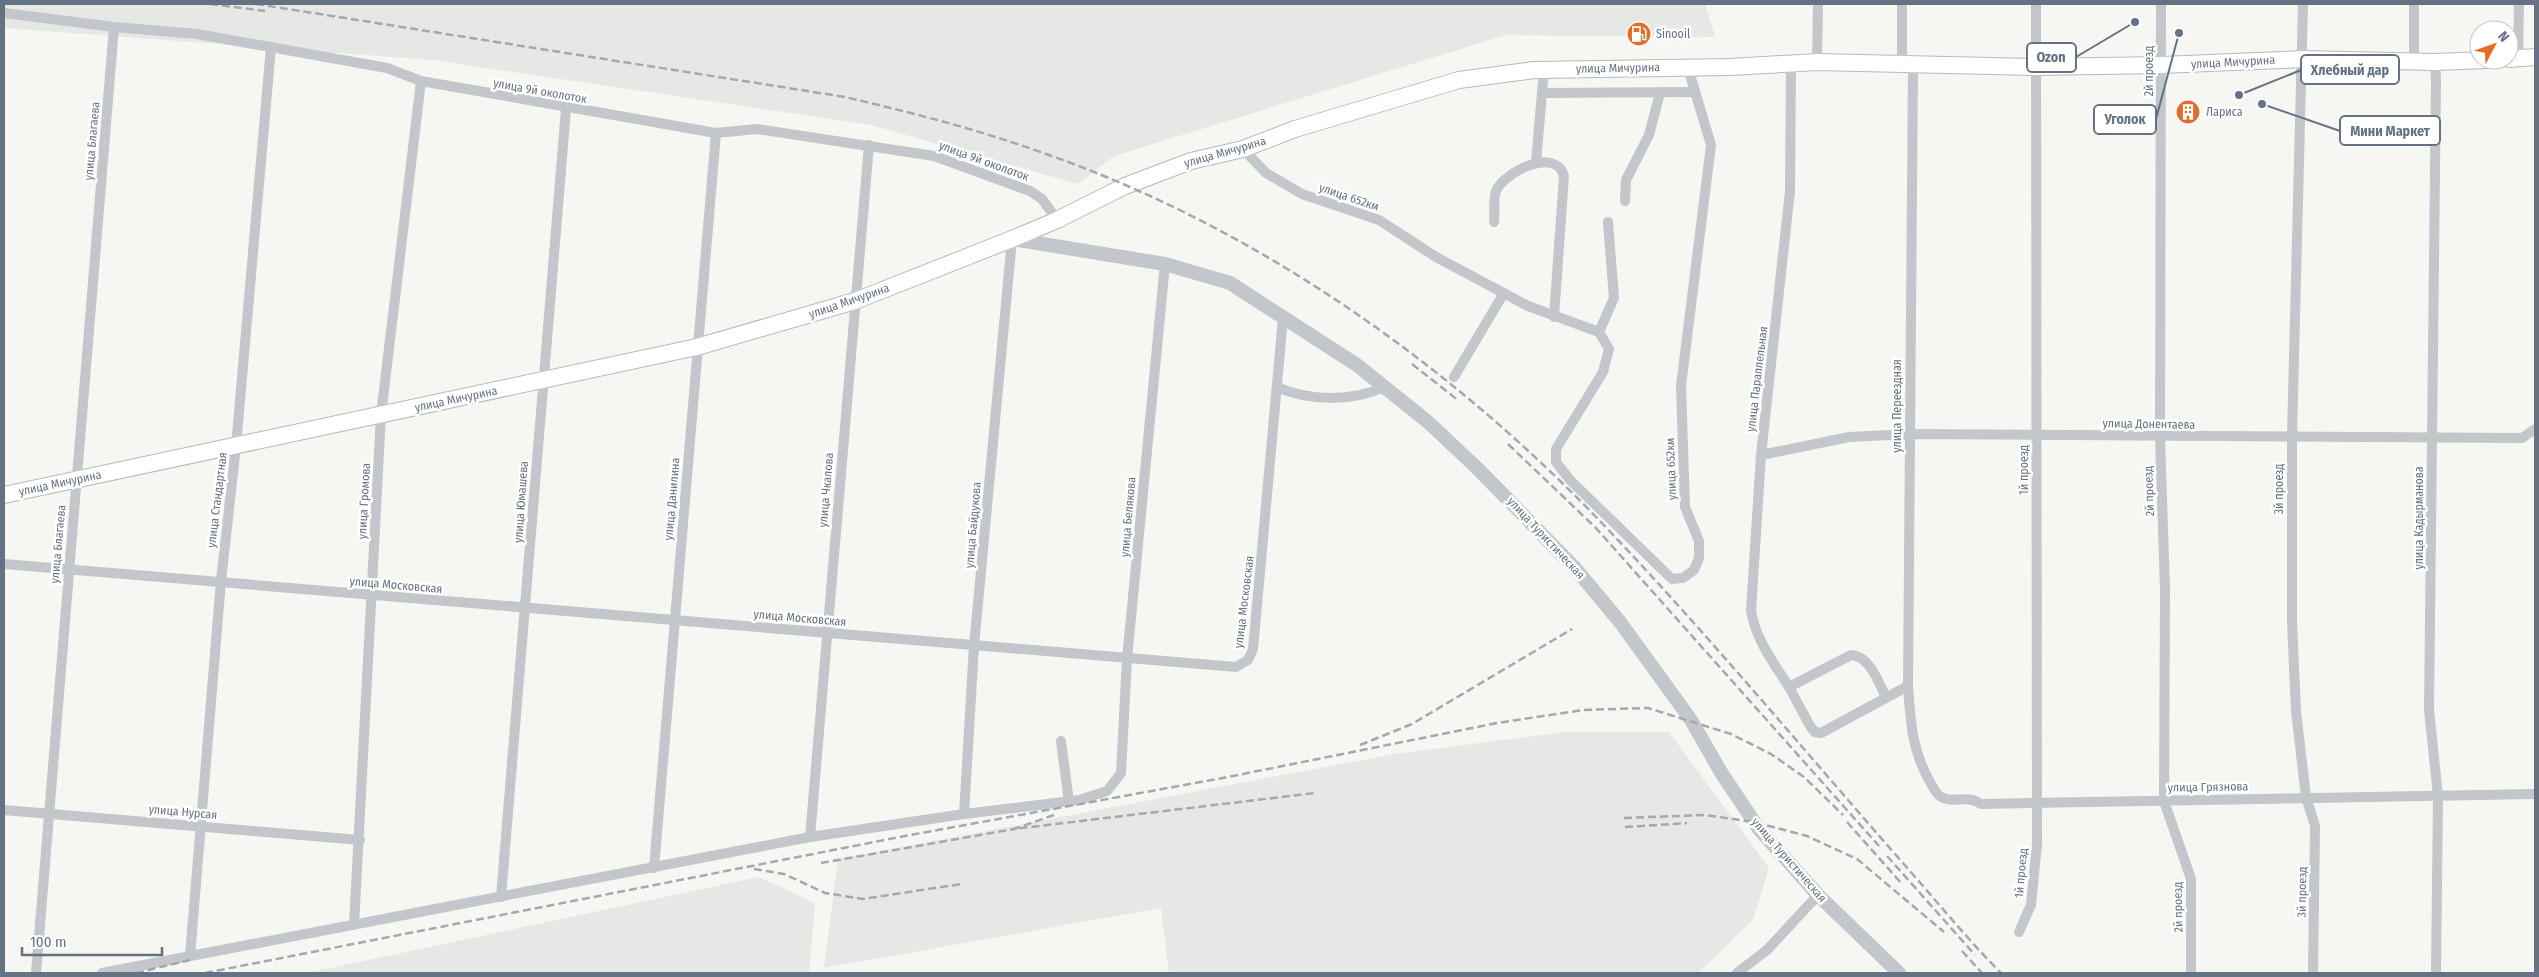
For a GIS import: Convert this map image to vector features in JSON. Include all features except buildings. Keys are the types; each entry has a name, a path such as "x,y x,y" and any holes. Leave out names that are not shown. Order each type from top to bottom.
{"main road":[{"path":"2519,59 2535,57"},
{"name":"улица Мичурина","path":"4,495 698,347 855,301 1012,239 1125,186 1191,161 1243,148 1295,130 1454,82 1544,70 1791,65 1817,62 2036,67 2161,65 2303,59 2435,62 2469,61"}],"street":[{"path":"1817,62 1818,4"},
{"name":"улица Переездная","path":"1902,4 1907,65 1910,434 1908,686 1914,746"},
{"name":"1й проезд","path":"2019,932 2031,905 2037,844 2036,4"},
{"name":"2й проезд","path":"2161,4 2160,437 2165,590 2164,800 2190,879 2191,973"},
{"name":"3й проезд","path":"2303,4 2292,436 2292,622 2296,711 2306,797 2315,826 2313,973"},
{"path":"2414,4 2414,61"},
{"path":"2518,20 2519,4"},
{"name":"улица 9й околоток","path":"4,13 114,27 197,34 387,68 421,81 566,109 716,133 758,129 934,156 1030,191 1042,199 1056,220"},
{"name":"улица Благаева","path":"36,973 114,27"},
{"name":"улица Стандартная","path":"190,956 221,581 236,446 271,47"},
{"name":"улица Кадырманова","path":"2435,62 2429,710 2438,796 2436,973"},
{"name":"улица Параллельная","path":"1791,65 1790,190 1761,455 1751,611 1754,628 1764,647 1815,732 1821,733 1886,697"},
{"name":"улица 652км","path":"1243,148 1266,173 1302,194 1379,220 1436,257 1504,293 1554,317 1599,332 1609,349 1603,372 1556,449 1556,462 1570,480 1672,579 1683,578 1694,570 1700,558 1699,541 1685,507 1681,386 1711,144 1688,68"},
{"path":"1536,163 1544,70"},
{"name":"улица Громова","path":"354,925 381,415 421,81"},
{"path":"1542,93 1694,92"},
{"path":"1625,201 1626,180 1649,136 1660,93"},
{"name":"улица Юмашева","path":"501,897 566,109"},
{"name":"улица Данилина","path":"654,868 716,133"},
{"name":"улица Чкалова","path":"810,837 868,145"},
{"path":"1494,222 1496,192 1503,181 1536,163 1555,164 1563,169 1554,317"},
{"path":"1599,332 1614,298 1608,222"},
{"name":"улица Туристическая","path":"1012,239 1165,264 1230,283 1357,365 1428,422 1478,468 1575,568 1620,622 1691,720 1722,774 1758,829 1818,895 1899,973"},
{"name":"улица Байдукова","path":"964,814 974,646 1012,239"},
{"name":"улица Белякова","path":"1069,802 1107,791 1121,772 1127,659 1165,264"},
{"path":"1454,377 1504,293"},
{"name":"улица Московская","path":"4,564 1236,667 1248,660 1253,649 1283,318"},
{"path":"1277,387 1300,396 1350,396 1370,393 1384,387"},
{"name":"улица Донентаева","path":"1761,455 1849,437 1910,434 2036,434 2160,437 2292,436 2432,439 2522,438 2535,429"},
{"path":"1789,687 1851,654 1857,655 1866,661 1886,697 1908,686"},
{"path":"102,973 810,837 964,814 1069,802 1061,741"},
{"name":"улица Грязнова","path":"1914,746 1933,788 1944,799 1973,798 1981,804 2535,794"},
{"name":"улица Нурсая","path":"4,810 360,840"},
{"path":"1738,973 1767,950 1818,895"}],"shaded area":[{"path":"4,4 1705,4 1715,37 1506,35 1114,156 1078,184 871,125 433,60 4,28"},
{"path":"1566,732 1669,732 1769,868 1753,920 1698,973 1169,973 1161,908 824,968 838,859 1394,754"},
{"path":"759,877 815,903 809,973 307,973"}],"railway":[{"path":"210,4 265,11"},
{"path":"256,4 845,97 896,109 1021,145 1124,184 1199,220 1273,260 1344,305 1413,354 1478,407 1541,463 1600,521 1677,605 2001,973"},
{"path":"1412,364 1459,401"},
{"path":"1508,444 1595,527 1879,846"},
{"path":"1360,745 1412,724 1572,629"},
{"path":"205,973 905,836 1228,777 1497,723 1583,710 1648,708 1731,734 1771,754 1804,777 1843,815"},
{"path":"1054,815 1014,829 1315,793"},
{"path":"1624,818 1705,815 1754,822 1807,836 1857,859 1944,932"},
{"path":"1847,822 1902,884"},
{"path":"1625,827 1687,823"},
{"path":"821,863 1014,829"},
{"path":"1887,856 1975,955"},
{"path":"754,869 784,874 825,893 863,899 961,884"},
{"path":"1962,951 1982,973"},
{"path":"136,973 190,960"}],"place":[{"name":"Ozon","path":"2135,22"},
{"name":"Уголок","path":"2179,33"},
{"name":"Sinooil","path":"1639,34"},
{"name":"Хлебный дар","path":"2239,95"},
{"name":"Мини Маркет","path":"2262,104"},
{"name":"Лариса","path":"2188,112"}]}
